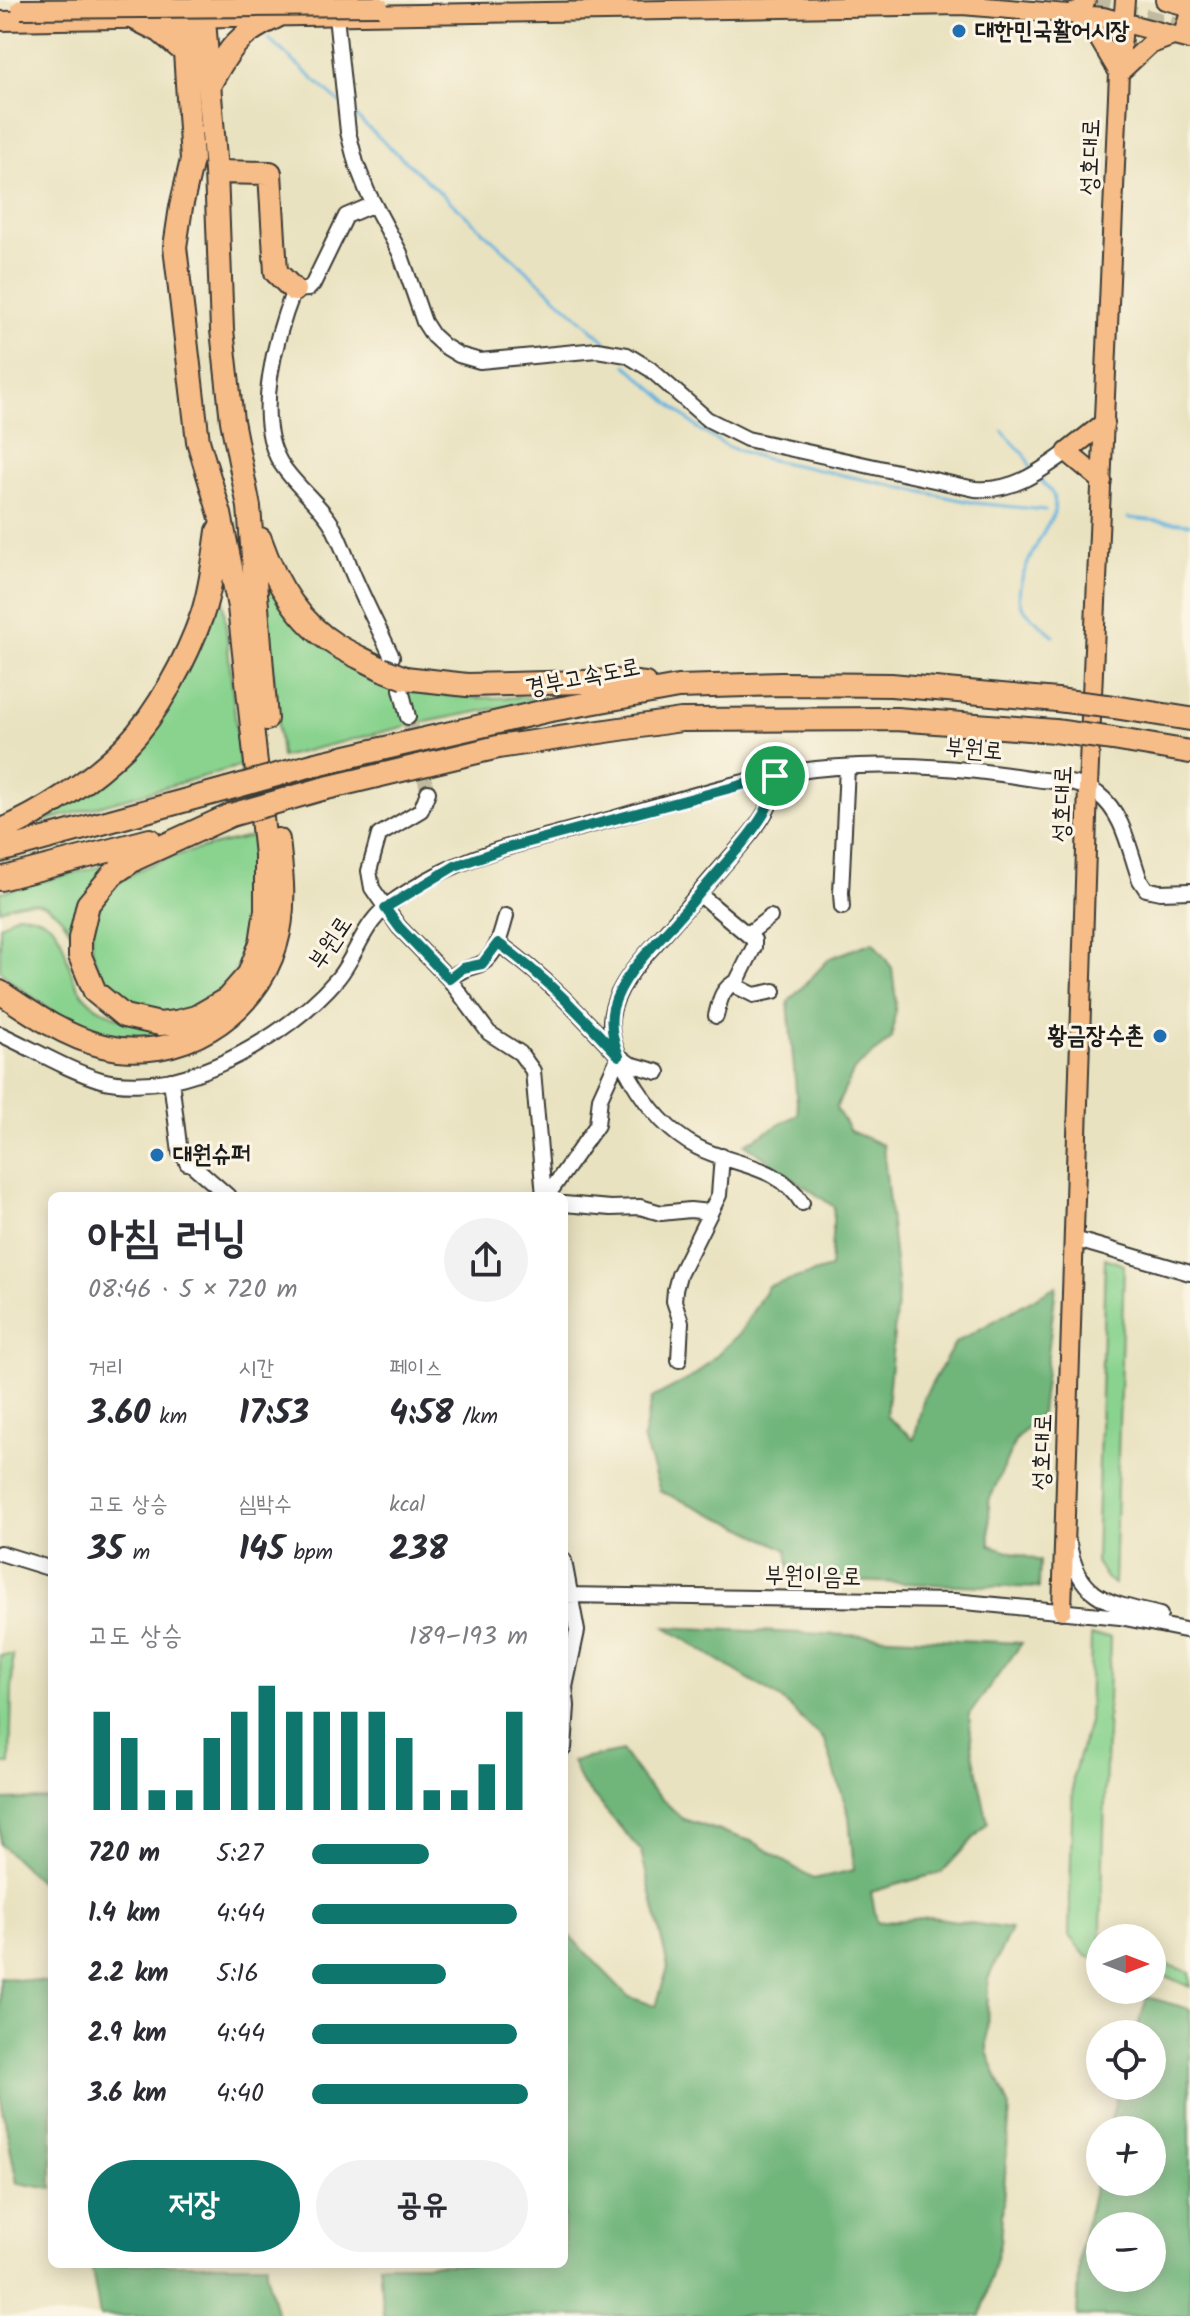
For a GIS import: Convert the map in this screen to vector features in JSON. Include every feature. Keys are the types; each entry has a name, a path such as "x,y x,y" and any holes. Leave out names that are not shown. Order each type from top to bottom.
{"highway":[{"path":"194,10 185,52 192,160 175,247 198,441 220,514 239,607 266,855 266,910 261,943 249,974 227,999 196,1017 160,1024 124,1016 95,992 80,956 80,938 88,904 113,874 135,859 231,815"},
{"path":"0,992 68,1033 104,1046 137,1049 171,1046 230,1017 250,996 267,967 281,922 283,881 267,739 249,507 232,421 222,330 210,84 194,10"},
{"path":"210,84 224,57 240,37 276,17"},
{"path":"136,19 160,31 185,52"},
{"path":"216,172 270,173 276,272 294,290"},
{"path":"249,507 269,565 298,611 333,644 387,663 403,684 619,681 678,687"},
{"path":"0,831 54,803 126,745 152,712 181,666 203,613 220,514"},
{"name":"경부고속도로","path":"0,851 316,764 546,711 678,687 891,685 1057,700 1190,719"},
{"path":"0,879 120,849 322,789 498,747 681,720 896,719 1055,731 1190,752"}],"main road":[{"path":"0,9 712,0"},
{"name":"성호대로","path":"1062,1610 1088,787 1119,73 1125,0"},
{"path":"1178,4 1185,39"},
{"path":"0,21 136,19 194,10 276,17 962,5 1080,6 1185,39"},
{"path":"1080,6 1119,73 1149,45 1185,39"},
{"path":"1102,481 1067,452 1105,422"}],"street":[{"path":"336,16 345,107 356,163 400,253 424,322 433,336 459,355 480,361 597,350 627,355 650,369 707,419 747,439 975,489 1004,488 1040,472 1067,452"},
{"path":"374,204 346,216 313,284 308,289 294,290 280,324 271,363 268,400 271,433 278,459 330,522 387,663"},
{"path":"403,684 408,717"},
{"path":"842,907 847,767"},
{"name":"부원로","path":"0,1034 102,1080 126,1083 171,1080 202,1071 235,1056 287,1024 316,1001 339,976 371,924 385,908 455,866 503,849 775,776 847,767 925,768 1009,775 1088,787"},
{"path":"775,776 775,792 764,814 637,964 613,1007 611,1021 619,1056 651,1110 681,1137 699,1148 774,1176 795,1191 802,1203"},
{"path":"1088,787 1099,794 1120,820 1140,880 1146,889 1190,891"},
{"path":"428,792 421,810 379,835 369,871 372,888 399,927 449,979 489,1033 520,1053 533,1071 545,1192"},
{"path":"699,894 754,940 754,947 737,981 738,987 754,995 774,991"},
{"path":"449,979 463,968 482,964 498,943 506,916"},
{"path":"748,934 770,917"},
{"path":"498,943 556,989 619,1056 630,1064 658,1072"},
{"path":"716,1016 721,993 737,981"},
{"path":"548,1192 597,1125 600,1098 619,1056"},
{"path":"171,1080 180,1153 223,1192"},
{"path":"679,1360 681,1322 674,1301 675,1290 719,1195 722,1156"},
{"path":"568,1204 640,1207 661,1213 690,1210 710,1212"},
{"path":"1074,1239 1190,1273"},
{"path":"1065,1518 1072,1558 1087,1587 1102,1600 1170,1618 1190,1629"},
{"path":"0,1553 48,1568"},
{"path":"568,1595 577,1631 568,1673"},
{"name":"부원이음로","path":"568,1595 954,1601 1062,1610 1190,1629"}],"green space":[{"path":"263,573 393,684 428,693 479,698 540,697 539,700 415,724 281,757"},
{"path":"222,588 240,766 28,826 110,770 213,617"},
{"path":"254,836 256,888 253,927 240,963 224,985 204,1002 182,1012 148,1011 119,996 107,985 93,955 94,924 108,894 126,878 160,861"},
{"path":"109,864 73,935 59,915 42,904 23,903 0,910 0,892"},
{"path":"17,914 36,917 49,923 57,932 76,984 93,1005 117,1017 181,1036 127,1042 76,1028 12,982 0,970 0,926"},
{"path":"873,942 892,968 896,1001 892,1038 854,1070 836,1108 850,1131 883,1145 898,1292 886,1416 914,1439 924,1397 955,1343 1056,1286 1041,1413 1016,1439 989,1501 990,1545 1040,1561 1039,1588 791,1579 787,1550 660,1491 643,1439 652,1398 694,1376 739,1334 768,1286 830,1268 834,1207 745,1144 798,1114 788,1002 830,958"},
{"path":"1105,1258 1124,1265 1114,1584 1096,1562"},
{"path":"665,1627 1022,1643 969,1715 973,1753 988,1823 942,1872 871,1892 877,1923 931,1917 1011,1929 988,1979 987,2052 1010,2108 1000,2243 981,2316 383,2316 379,2268 568,2268 568,1934 629,1997 656,2006 668,1967 641,1851 580,1781 572,1761 622,1751 645,1783 683,1819 754,1842 813,1879 854,1870 849,1816 825,1741 781,1699"},
{"path":"1091,1636 1110,1637 1101,1924 1086,1924 1086,1956 1069,1936 1073,1776 1089,1722"},
{"path":"0,1655 13,1655 10,1764 0,1764"},
{"path":"48,1799 48,1889 0,1844 0,1800"},
{"path":"1166,1964 1190,1972 1190,1987 1166,1977"},
{"path":"0,1977 48,1983 48,2188 17,2183 0,2095"},
{"path":"1166,2002 1190,2009 1190,2316 1077,2316 1080,2250 1086,2224 1086,2292 1166,2292 1166,2212 1089,2212 1092,2196 1166,2196 1166,2116 1112,2116 1116,2100 1166,2100 1166,2020 1140,2020 1145,2004"},
{"path":"92,2268 266,2268 277,2316 100,2316"}],"waterway":[{"path":"268,38 340,103"},
{"path":"352,113 605,341"},
{"path":"626,365 700,430 728,447 762,458 975,503 1045,510"},
{"path":"1002,431 1025,455 1031,468"},
{"path":"1038,477 1053,496 1054,513 1029,560 1019,597 1025,610 1054,636"},
{"path":"1128,518 1190,524"}],"tunnel":[{"path":"1065,0 1190,29"},
{"path":"408,717 428,792"}],"place":[{"name":"대한민국활어시장","path":"959,31"},
{"name":"황금장수촌","path":"1160,1036"},
{"name":"대원슈퍼","path":"157,1155"}],"route":[{"path":"775,776 775,792 747,838 637,964 622,988 613,1007 611,1021 619,1056 556,989 498,943 482,964 463,968 449,979 385,908 455,866 503,849 775,776"}]}
